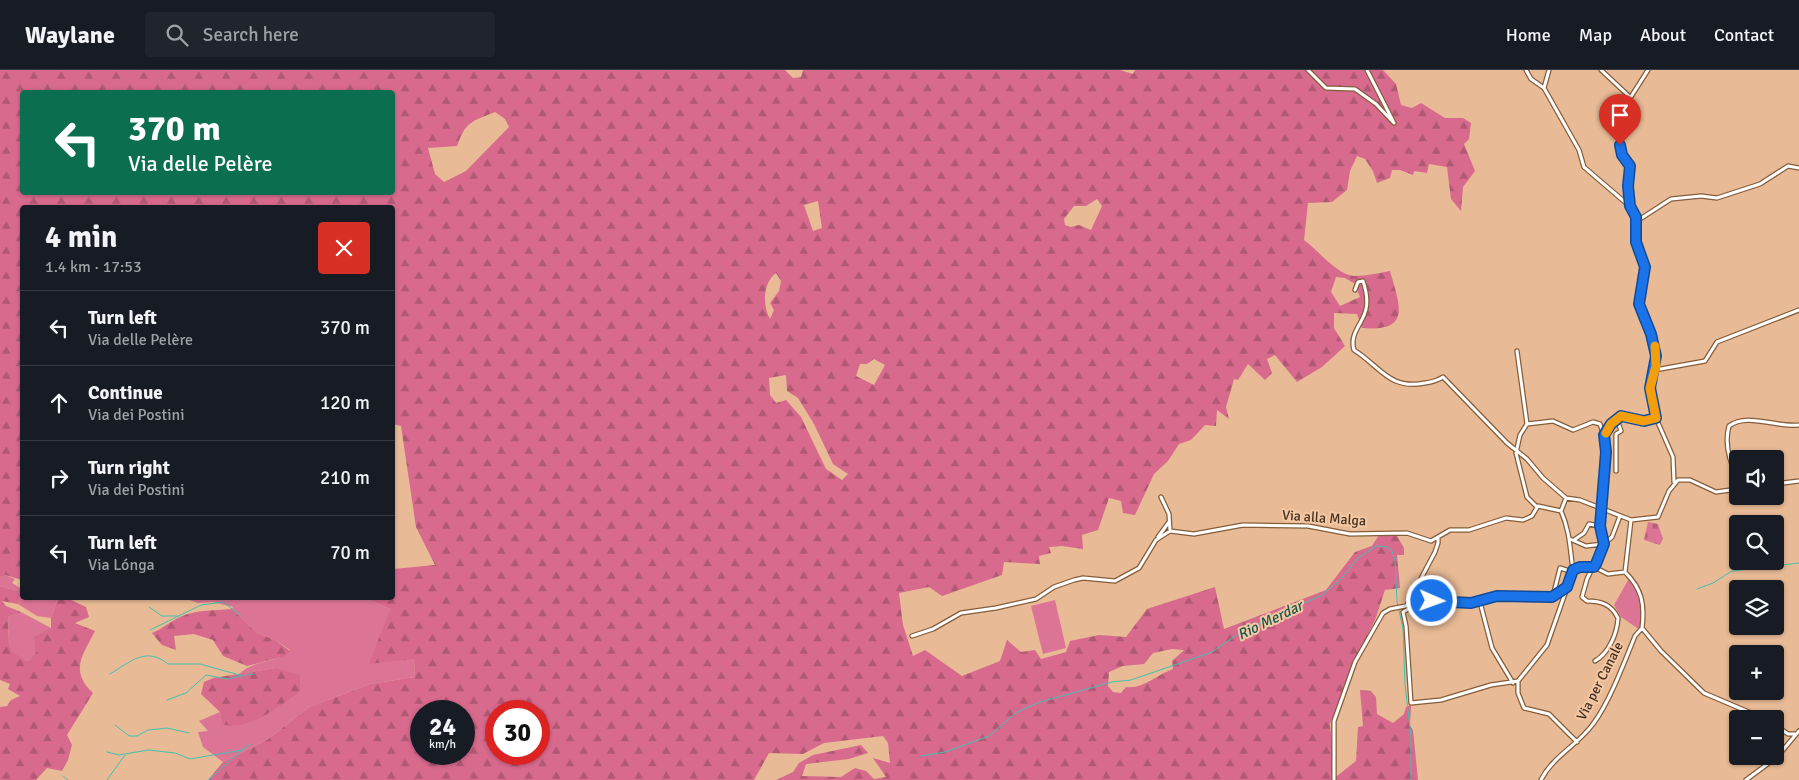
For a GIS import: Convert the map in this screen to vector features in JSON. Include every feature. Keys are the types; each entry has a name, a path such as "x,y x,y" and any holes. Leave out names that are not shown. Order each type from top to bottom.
{"street":[{"path":"1308,70 1326,88 1355,89 1376,104 1394,123 1367,70"},
{"path":"1355,290 1358,282 1363,281 1367,303 1364,316 1352,336 1354,350 1400,384 1410,386 1438,381 1443,377 1543,478 1566,498 1580,500 1631,520 1658,517 1674,482 1673,457 1656,418 1650,388 1656,356 1655,345 1639,304 1645,267 1636,242 1635,214 1630,206 1584,167 1579,150 1544,88 1530,78 1526,70"},
{"path":"1544,88 1549,70"},
{"path":"1601,70 1630,97"},
{"path":"1630,206 1628,186 1630,166 1622,155 1620,145 1630,97 1648,70"},
{"path":"1636,221 1671,198 1701,196 1717,198 1765,181 1788,166 1799,168"},
{"path":"1654,370 1705,361 1717,342 1799,310"},
{"path":"1517,351 1527,424 1520,435 1516,450 1527,497 1537,507 1561,511"},
{"path":"1604,435 1617,419 1627,416 1644,421 1656,418"},
{"path":"1616,471 1616,434 1621,431 1617,419"},
{"path":"1729,458 1727,434 1729,426 1743,419 1788,426 1799,425"},
{"path":"1527,424 1553,421 1573,430 1595,421 1600,424 1604,435 1606,452 1600,526 1604,544"},
{"path":"1674,482 1690,480 1716,492 1729,490"},
{"path":"1784,483 1799,481"},
{"path":"1156,540 1170,532 1169,514 1161,497"},
{"path":"1417,604 1403,612 1406,626 1411,703 1441,700 1491,685 1518,682 1547,645 1573,571 1569,550 1572,540 1561,511 1566,498"},
{"name":"Via alla Malga","path":"1170,532 1194,534 1250,525 1308,526 1350,534 1407,533 1428,541 1450,530 1469,530 1498,520 1523,520 1532,516 1537,507"},
{"path":"1595,661 1604,656 1607,651 1613,639 1618,618 1607,605 1583,600 1587,578 1604,544 1612,537 1620,516"},
{"path":"1625,572 1631,520"},
{"path":"912,636 933,629 961,612 996,608 1036,599 1054,588 1074,580 1083,578 1115,582 1139,568 1169,521"},
{"path":"1572,540 1584,533 1589,524 1600,526"},
{"path":"1407,606 1435,552 1438,537"},
{"path":"1572,540 1586,546 1604,544"},
{"path":"1555,595 1554,592 1560,568 1573,571 1580,567 1594,567 1608,574 1625,572"},
{"path":"1625,572 1633,580 1643,599 1642,628 1661,651 1700,690 1717,700 1746,710"},
{"path":"1334,780 1333,726 1335,717 1355,662 1377,620 1386,610 1440,601 1480,602 1497,596 1526,598 1555,595 1567,587"},
{"path":"1410,598 1417,604"},
{"path":"1480,602 1492,648 1514,683"},
{"name":"Via per Canale","path":"1540,780 1546,768 1594,724 1635,636 1642,628"},
{"path":"1518,682 1518,693 1524,708 1549,714 1576,742"},
{"path":"1784,731 1791,736 1795,734"},
{"path":"1746,780 1777,757 1799,731"}],"green space":[{"path":"0,70 785,70 793,78 801,77 803,70 1120,70 1133,74 1135,70 1383,70 1396,84 1401,105 1412,108 1421,103 1445,118 1463,118 1471,123 1469,139 1464,144 1475,171 1463,187 1461,211 1451,199 1447,167 1429,164 1427,173 1414,171 1413,175 1400,170 1392,170 1390,178 1377,183 1373,171 1365,159 1357,156 1350,171 1347,190 1332,202 1308,203 1304,240 1334,267 1348,275 1363,276 1390,271 1399,305 1399,313 1396,320 1389,325 1378,328 1362,328 1357,314 1334,313 1334,328 1345,346 1322,367 1297,382 1275,355 1267,359 1272,373 1265,380 1248,364 1238,380 1234,379 1226,407 1229,419 1217,410 1216,426 1205,425 1191,440 1179,444 1168,461 1154,474 1135,515 1123,513 1121,501 1109,498 1098,530 1082,535 1083,549 1062,546 1049,547 1051,553 1039,556 1040,564 1004,562 1002,575 942,596 929,587 899,593 903,625 913,656 925,650 962,676 1000,661 1007,640 1021,652 1035,650 1041,659 1066,652 1070,641 1099,635 1126,637 1147,609 1215,587 1224,629 1326,590 1355,552 1372,546 1379,535 1397,536 1404,548 1404,555 1397,555 1400,588 1385,590 1375,620 1355,660 1330,724 1333,757 1332,780 776,780 793,772 799,763 813,755 861,745 868,753 849,759 806,764 802,776 841,777 855,768 866,771 874,779 886,777 873,758 890,763 888,743 883,736 824,743 803,754 769,753 754,780 208,780 223,762 267,740 309,707 370,684 415,677 414,659 369,664 390,609 369,600 395,600 395,569 435,565 416,527 401,426 395,424 395,205 20,205 20,579 5,575 0,578","holes":["495,112 505,119 509,127 466,171 444,182 435,174 428,148 457,146 463,132 470,123","1097,199 1102,206 1091,230 1079,225 1071,227 1065,225 1064,219 1074,206 1086,206","818,201 822,228 813,231 804,205","776,273 781,281 779,291 770,303 774,310 770,319 767,313 765,295 768,282","1336,277 1345,278 1355,284 1360,297 1340,306 1331,292","874,359 885,365 874,385 856,376 860,364 867,364","786,375 787,391 798,398 814,424 833,464 848,474 842,480 826,469 801,417 786,400 776,403 770,395 769,378","1172,649 1184,650 1172,661 1173,669 1139,686 1126,687 1121,693 1113,692 1108,686 1109,672 1123,666 1144,664 1153,653"]},
{"path":"1648,522 1658,524 1663,539 1660,545 1644,540"},
{"path":"5,575 15,579 12,583 20,588 20,591 0,586 0,578"},
{"path":"1631,575 1643,594 1644,607 1640,630 1621,617 1614,605"},
{"path":"0,586 20,591 18,604 2,601 6,606 21,612 8,617 9,644 12,652 28,661 36,652 34,637 51,628 51,618 57,600 71,600 86,607 89,617 75,623 95,631 80,662 82,677 93,693 67,735 72,745 68,760 62,771 47,768 36,780 0,780 0,707 7,706 11,700 20,696 8,689 10,684 0,680"},
{"path":"20,598 20,600 57,600 51,618 37,616 18,604"},
{"path":"189,600 369,600 390,609 414,659 415,677 370,684 309,707 267,740 223,762 203,747 198,732 208,731 199,721 220,712 222,723 276,668 239,674 251,666 279,658 290,650 275,640 257,633 232,609 233,607 213,602 198,603"},
{"path":"1055,600 1066,648 1043,654 1031,606"},
{"path":"232,609 257,633 275,640 290,651 285,656 247,666 223,656 213,640 194,634 174,636 176,650 162,645 152,633 186,614 199,611"},
{"path":"21,612 51,628 28,661 11,652 9,644 8,617"},
{"path":"276,668 300,675 300,691 264,716 242,725 222,724 220,712 201,694 204,682 213,678"},
{"path":"1360,690 1371,691 1376,697 1377,714 1393,723 1404,714 1406,707 1411,705 1410,726 1413,730 1418,780 1332,780 1356,761 1358,727 1363,726"}],"waterway":[{"name":"Rio Merdar","path":"921,756 945,752 989,736 1017,712 1040,702 1112,682 1131,680 1212,652 1244,630 1322,595 1342,578 1358,558 1376,546 1387,547 1392,551 1395,560 1397,601 1403,629 1405,685 1411,736 1411,780"},
{"path":"1697,589 1713,583 1732,571 1799,563"},
{"path":"150,630 201,605 223,602 240,615"},
{"path":"149,607 162,616 178,616"},
{"path":"110,674 131,661 145,656 152,656 168,664 200,664 243,676"},
{"path":"245,675 254,674"},
{"path":"167,700 186,693 206,675 227,679 241,676"},
{"path":"115,725 129,736 137,736 148,730 167,728 189,733"},
{"path":"107,752 119,755 148,750 175,753 190,759 242,750 251,744"},
{"path":"208,780 241,751"},
{"path":"107,780 125,755"},
{"path":"63,776 68,780"}],"slow traffic":[{"path":"1606,433 1611,424 1621,416 1644,421 1656,418 1650,388 1650,382 1656,366 1655,346"}],"route":[{"path":"1432,601 1471,603 1497,596 1521,598 1552,597 1567,587 1573,570 1580,567 1594,567 1596,564 1604,544 1600,528 1600,508 1603,508 1606,452 1604,435 1611,424 1621,416 1644,421 1656,418 1650,388 1650,382 1656,366 1655,345 1639,304 1645,267 1636,242 1636,217 1630,206 1628,186 1630,166 1622,155 1620,145"}]}
